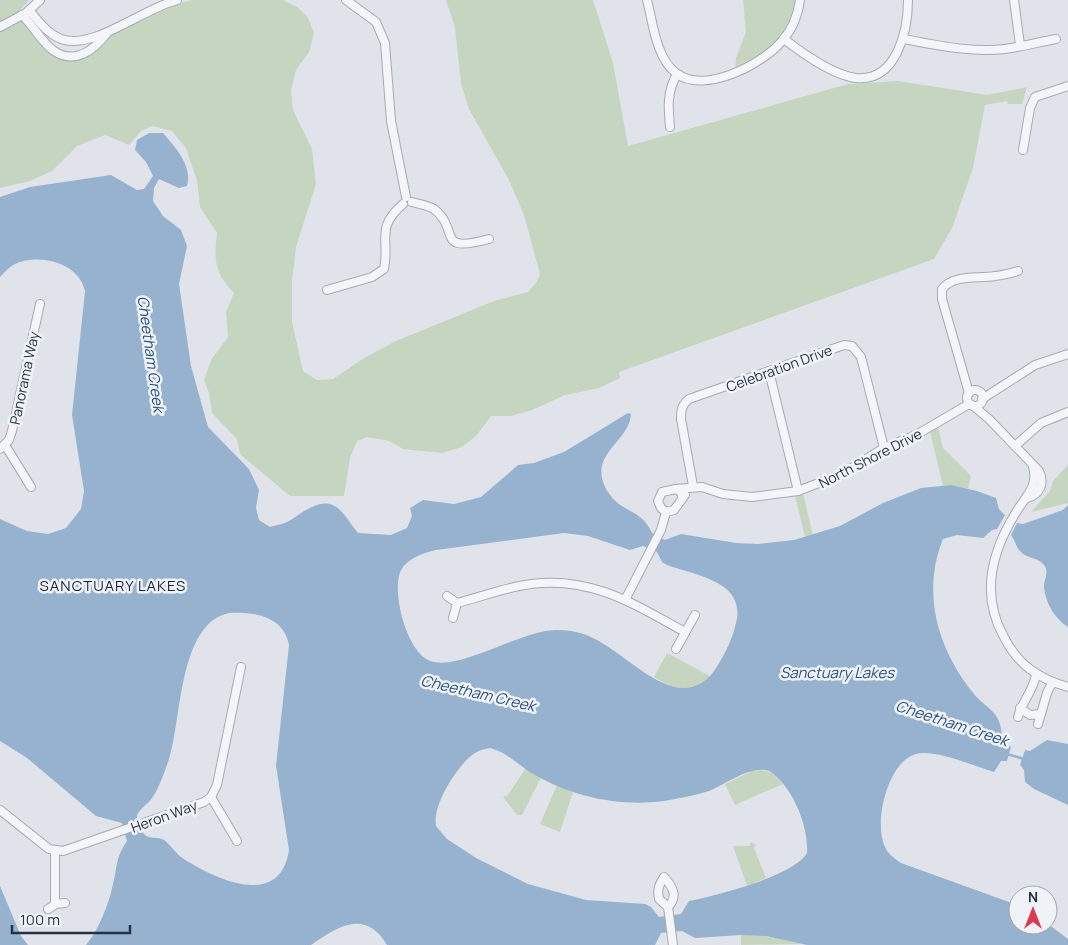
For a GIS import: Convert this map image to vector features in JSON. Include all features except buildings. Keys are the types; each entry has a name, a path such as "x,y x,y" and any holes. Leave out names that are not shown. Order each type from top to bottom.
{"street":[{"path":"0,27 26,13 40,0"},
{"path":"26,13 49,32 61,39 72,41 107,33 148,10 177,0"},
{"path":"346,0 376,22 385,43 390,121 407,201"},
{"path":"647,0 661,52 677,74 696,81 718,79 756,62 772,52 784,40 798,14 800,0"},
{"path":"784,40 842,74 857,78 873,75 884,68 894,57 904,39 908,0"},
{"path":"1014,0 1020,45"},
{"path":"26,13 53,50 74,56 89,52 98,46 107,33"},
{"path":"904,39 940,46 984,50 1006,49 1056,39"},
{"path":"72,41 74,56"},
{"path":"670,127 667,102 670,86 677,74"},
{"path":"1059,89 1068,82"},
{"path":"1023,150 1030,108 1035,97 1068,86"},
{"path":"407,201 434,210 441,218 451,240 457,243 470,244 489,239"},
{"path":"327,290 372,277 384,270 385,228 391,215 407,201"},
{"path":"989,419 982,400 972,392 967,383 942,299 942,289 946,283 956,279 998,276 1018,271"},
{"name":"Panorama Way","path":"2,447 12,431 40,304"},
{"name":"Celebration Drive","path":"693,486 681,419 684,403 689,399 844,344 852,346 861,357 884,448"},
{"path":"982,400 998,387 1035,366 1068,354"},
{"path":"769,371 798,491"},
{"path":"972,392 998,387"},
{"path":"972,392 970,404 989,419 1033,467 1034,484 1027,498 1015,514 1003,538 990,576 992,608 996,622 1007,644 1019,660 1036,675 1052,683 1068,687"},
{"name":"North Shore Drive","path":"955,411 972,392"},
{"name":"North Shore Drive","path":"625,600 662,530 666,512 659,506 659,496 662,492 693,486 723,494 752,497 798,491 842,474 884,448 916,435 970,404 976,406 982,400"},
{"path":"1015,446 1041,423 1068,412"},
{"path":"2,447 31,486"},
{"path":"666,512 674,510 682,497 693,486"},
{"path":"676,489 682,493 682,497"},
{"path":"447,596 457,603 529,584 570,582 592,586 625,600 685,632"},
{"path":"453,618 457,603"},
{"path":"676,648 695,615"},
{"name":"Heron Way","path":"55,851 72,850 198,805 211,798 217,785 241,667"},
{"path":"1018,717 1020,708 1032,691 1036,675"},
{"path":"1038,724 1052,683"},
{"path":"1020,708 1030,715 1041,714"},
{"path":"211,798 237,840"},
{"path":"0,810 44,846 55,851 55,904"},
{"path":"48,909 55,904 65,903"},
{"path":"668,906 673,945"}],"green space":[{"path":"0,0 29,0 19,11 27,25 53,54 90,54 117,30 169,6 192,0 283,0 297,7 307,16 314,33 309,52 296,70 291,90 293,110 312,149 316,184 296,247 292,281 292,322 303,371 317,380 333,379 364,358 396,341 494,301 528,292 536,283 540,274 524,215 509,180 469,109 461,83 455,28 446,0 593,0 613,63 628,146 848,84 898,81 987,95 1027,87 1022,104 1008,104 1007,101 985,105 973,168 952,228 934,259 619,372 620,378 599,388 565,395 532,410 511,416 491,416 476,436 462,447 442,453 403,449 389,441 367,437 357,441 350,458 344,496 290,496 240,454 237,439 212,413 209,393 204,380 211,360 228,337 226,312 234,293 222,279 217,266 217,233 200,207 197,181 186,148 172,131 152,126 141,131 129,145 105,135 77,146 52,171 30,181 0,188"},
{"path":"743,0 804,0 796,27 781,49 760,66 735,78 736,58 746,32"},
{"path":"938,427 943,448 971,476 968,489 951,485 943,486 930,431"},
{"path":"1068,465 1068,503 1031,512 1050,491 1053,481"},
{"path":"803,494 813,535 805,537 795,496"},
{"path":"667,653 710,676 697,686 690,688 683,689 668,685 654,677"},
{"path":"525,769 541,778 522,815 517,815 503,797 508,795"},
{"path":"761,770 772,773 783,784 735,805 725,784 752,771"},
{"path":"557,785 573,792 560,832 540,824"},
{"path":"751,842 756,845 754,848 766,878 747,886 733,846 749,846"},
{"path":"741,935 766,936 802,944 741,945"}],"water":[{"name":"Sanctuary Lakes","path":"149,133 163,133 182,157 185,164 188,179 187,186 179,188 159,179 154,188 153,201 163,216 181,230 187,246 179,284 191,366 208,427 249,469 259,490 256,508 259,520 270,527 287,522 314,506 328,504 341,511 358,533 391,535 407,528 412,516 410,508 423,500 454,504 481,497 518,465 534,463 564,452 628,413 631,414 628,424 605,459 602,468 602,479 613,499 643,519 652,533 665,540 681,534 736,543 758,544 794,540 840,526 883,503 921,488 951,485 996,498 999,509 1005,515 997,529 992,530 983,538 957,535 943,539 933,580 937,620 943,640 961,677 974,694 996,716 1000,724 1003,742 1011,747 1007,761 1001,761 994,772 933,754 916,754 906,759 891,780 886,794 882,809 882,836 888,852 901,863 1008,902 1008,935 1058,935 1058,932 1068,939 1068,945 807,945 766,936 741,935 695,938 682,931 661,933 655,945 387,945 370,927 351,924 331,932 311,945 86,945 103,916 119,857 127,841 122,823 96,816 27,758 0,741 0,519 27,531 48,534 66,528 81,509 84,491 72,415 85,291 75,273 67,267 47,260 25,261 15,264 0,277 0,197 30,187 111,175 137,190 144,189 153,176 146,162 135,150 137,140","holes":["564,533 588,536 630,550 643,546 657,552 662,562 667,565 716,582 734,598 737,609 736,623 731,639 718,665 705,681 690,688 674,687 642,671 595,639 568,631 558,630 526,636 472,656 440,663 428,660 420,654 413,644 407,632 399,605 398,591 398,579 401,570 412,559 421,554 436,550","229,613 248,613 274,622 281,628 289,645 276,766 289,850 283,868 273,880 260,884 228,881 197,867 181,857 164,840 145,835 137,815 152,798 169,759 180,699 191,654 200,635 212,621","490,748 502,753 535,775 565,789 598,799 631,803 648,803 692,796 709,791 746,773 762,770 769,771 777,777 792,796 802,819 807,842 807,853 799,861 771,877 717,895 689,901 681,914 659,917 651,907 645,904 586,900 528,884 476,858 447,839 436,826 438,807 454,775 468,758 481,750"]},
{"path":"1068,505 1068,627 1055,615 1047,600 1044,585 1046,568 1042,562 1021,552 1011,535 1017,523 1023,524 1063,510"},
{"path":"1047,740 1068,744 1068,805 1034,789 1025,782 1024,770 1020,765 1025,750 1030,751"},
{"path":"0,886 21,936 28,945 0,945"}],"waterway":[{"name":"Cheetham Creek","path":"1007,754 1024,759"}],"district":[{"name":"SANCTUARY LAKES","path":"113,585"}]}
